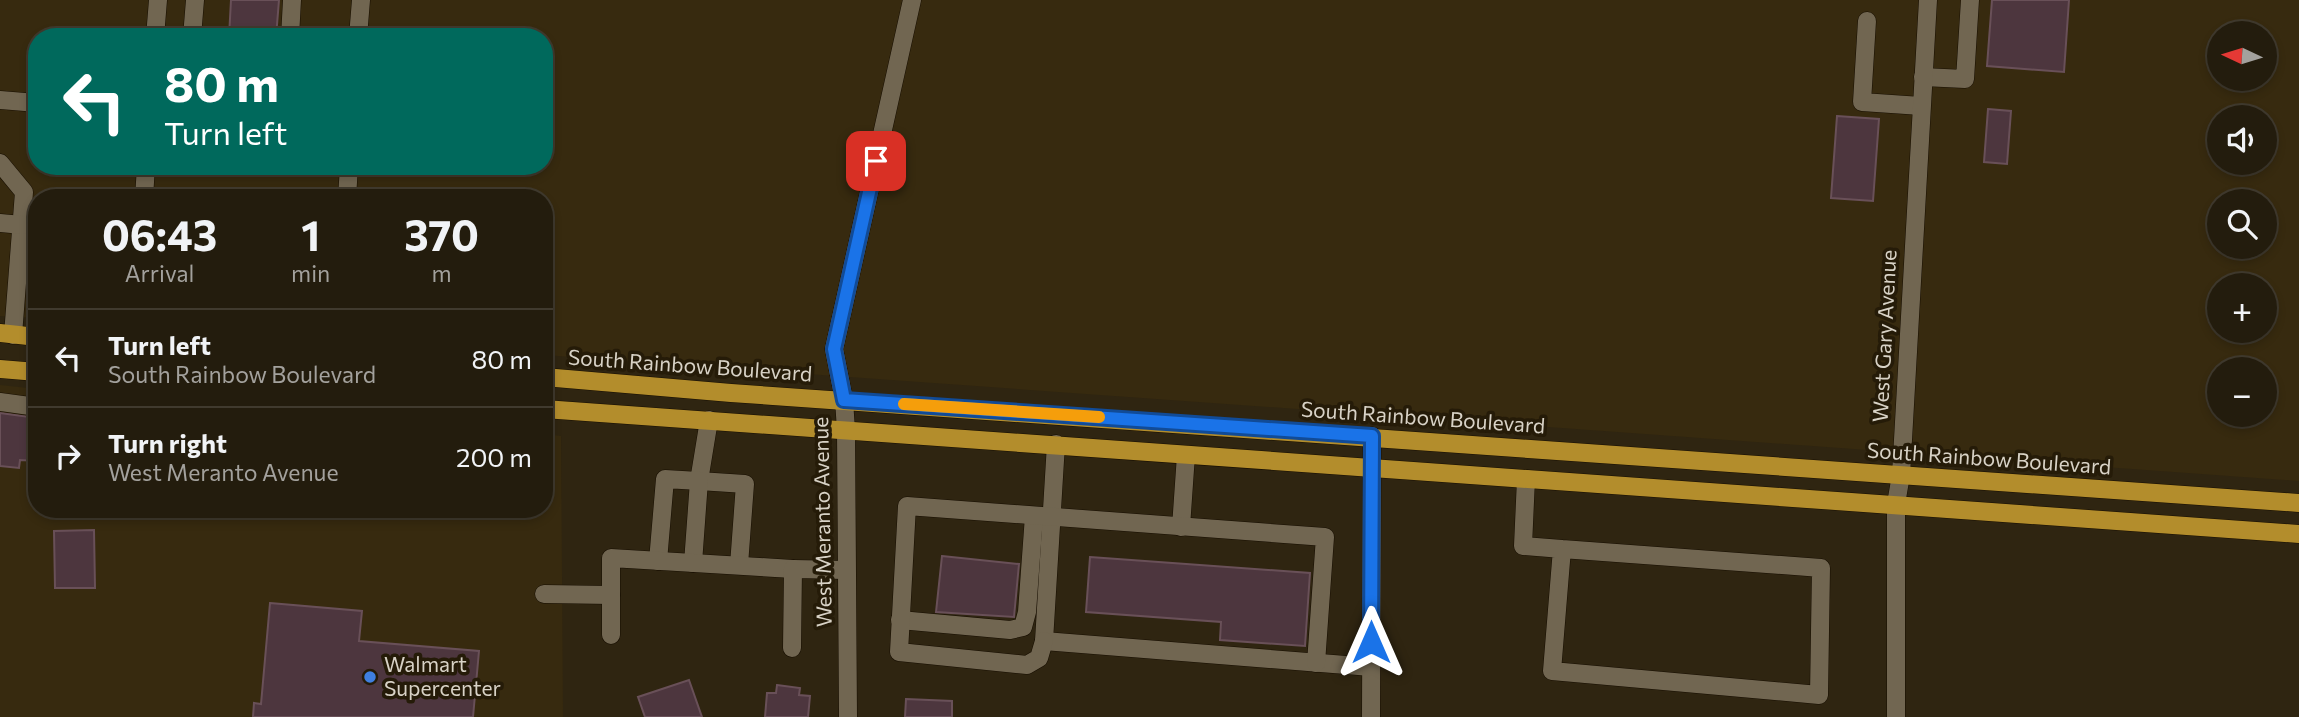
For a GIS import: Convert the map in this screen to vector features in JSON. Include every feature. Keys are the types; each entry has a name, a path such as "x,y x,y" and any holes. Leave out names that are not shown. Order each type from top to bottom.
{"main road":[{"path":"7,334 28,336"},
{"path":"0,369 28,371"},
{"name":"South Rainbow Boulevard","path":"553,378 2299,503"},
{"path":"553,410 2299,534"}],"street":[{"path":"156,28 158,0"},
{"path":"193,28 195,0"},
{"path":"290,28 292,0"},
{"path":"358,28 360,0"},
{"name":"West Meranto Avenue","path":"848,717 846,430 844,400 834,349 912,0"},
{"name":"West Gary Avenue","path":"1896,717 1896,505 1928,0"},
{"path":"1923,77 1965,79 1970,0"},
{"path":"1867,22 1863,102 1921,106"},
{"path":"0,100 28,102"},
{"path":"0,163 28,198"},
{"path":"7,334 22,225 28,207"},
{"path":"0,223 22,225"},
{"path":"0,402 28,406"},
{"path":"693,563 699,481 709,421"},
{"path":"1371,717 1372,436"},
{"path":"900,620 1010,630 1023,626 1056,444"},
{"path":"1181,527 1186,455"},
{"path":"658,561 665,479 745,484 739,565"},
{"path":"1526,479 1523,546 1821,568 1819,695 1552,671 1562,549"},
{"path":"1043,517 1044,641 1039,658 1027,665 899,652 907,506 1325,537 1316,663"},
{"path":"611,635 611,558 846,570"},
{"path":"792,648 793,569"},
{"path":"544,594 611,595"},
{"path":"1044,641 1371,667"}],"shaded area":[{"path":"0,0 2299,0 2299,481 553,356 553,189 28,189 28,318 0,316"},
{"path":"0,385 28,388 28,518 553,518 553,435 561,436 563,717 0,717"}],"building":[{"path":"231,0 279,0 277,28 229,28"},
{"path":"1992,0 2069,0 2064,72 1987,66"},
{"path":"1988,109 2011,111 2007,164 1984,162"},
{"path":"1837,116 1879,119 1873,201 1831,198"},
{"path":"0,413 28,417 28,460 20,460 19,468 0,466"},
{"path":"94,530 95,588 55,588 54,531"},
{"path":"942,556 1019,564 1014,617 936,612"},
{"path":"1090,557 1310,573 1305,646 1220,640 1221,622 1086,612"},
{"name":"Walmart Supercenter","path":"270,603 362,611 359,641 479,651 473,717 253,717 254,703 261,704"},
{"path":"689,680 702,717 645,717 638,697"},
{"path":"777,685 800,688 799,695 810,696 808,717 765,717 767,693 776,693"},
{"path":"906,699 952,701 952,717 905,717"}],"slow traffic":[{"path":"904,404 1099,417"}],"place":[{"name":"Walmart Supercenter","path":"370,677"}],"route":[{"path":"876,161 834,349 844,400 1372,436 1371,642"}]}
